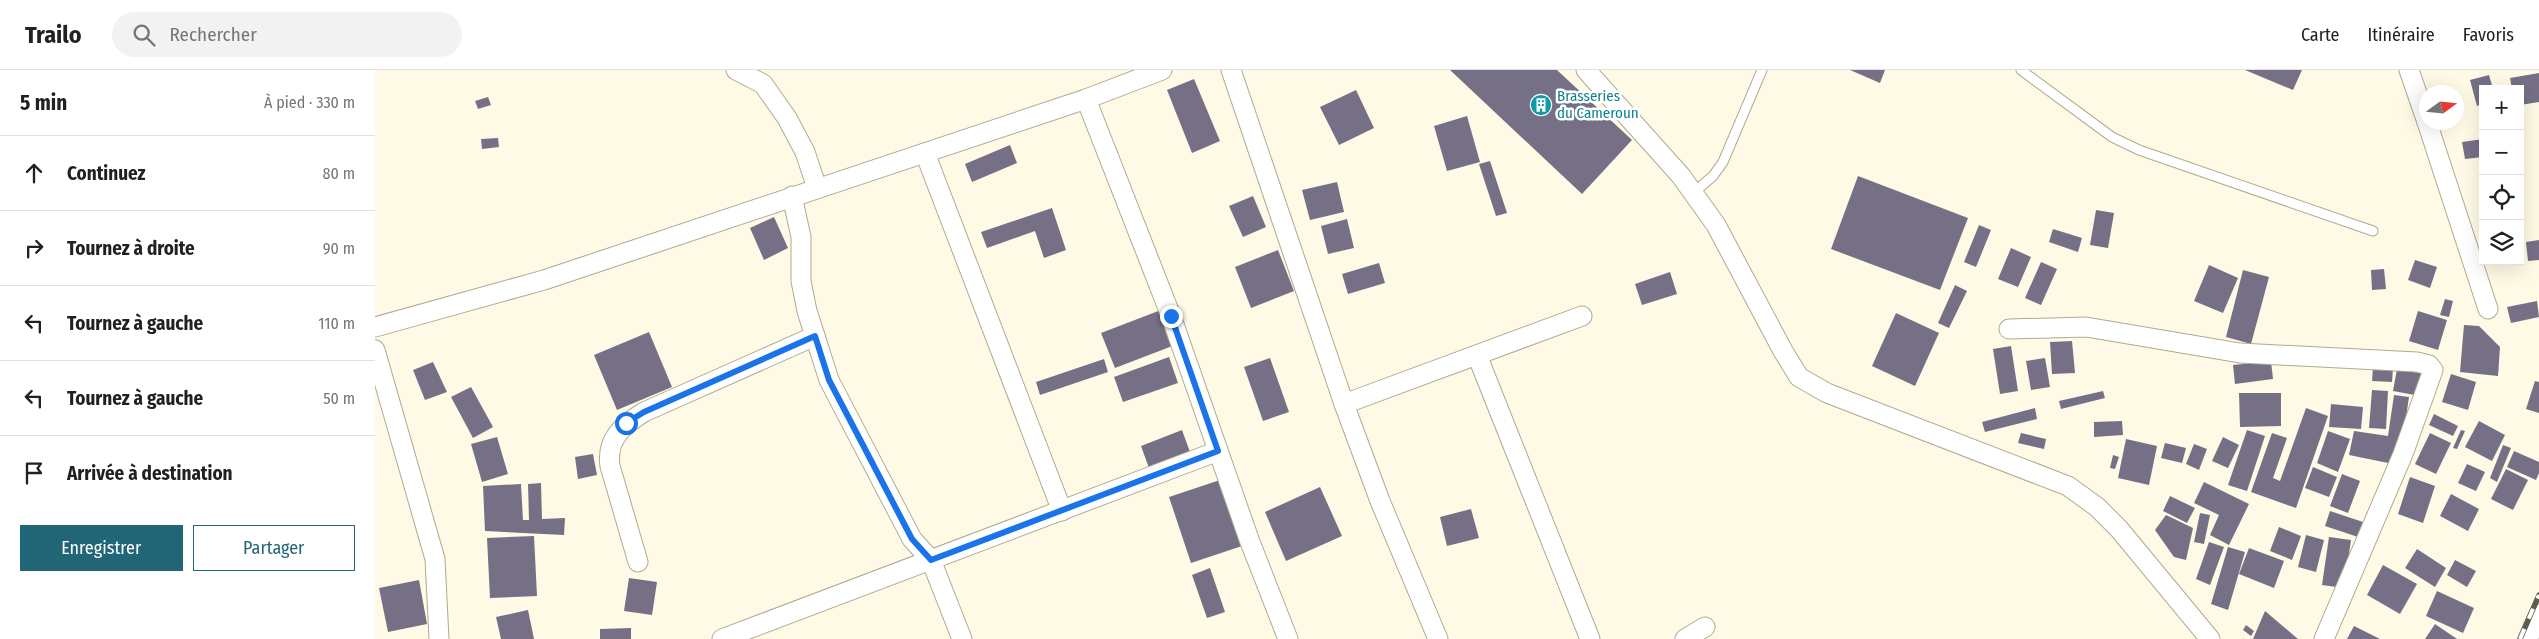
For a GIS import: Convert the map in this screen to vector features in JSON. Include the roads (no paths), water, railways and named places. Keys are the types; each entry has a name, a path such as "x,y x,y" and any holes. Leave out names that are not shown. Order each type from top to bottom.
{"street":[{"path":"736,70 763,84 787,118 805,152 817,188"},
{"path":"375,327 545,280 792,196 1086,100 1162,70"},
{"path":"1231,70 1380,501 1438,639"},
{"path":"1586,70 1629,115 1693,193 1715,225 1799,377 1827,393 2068,486 2097,507 2119,529 2210,639"},
{"path":"2409,70 2419,99"},
{"path":"1086,100 1171,316 1218,451 1288,639"},
{"path":"2430,130 2488,309"},
{"path":"925,153 1062,510"},
{"path":"792,196 801,237 801,281 807,311 829,380 912,539 931,560 962,639"},
{"path":"1345,404 1582,316"},
{"path":"2009,329 2086,327 2240,353 2417,362 2429,365 2433,370 2403,454 2324,639"},
{"path":"638,562 610,466 608,454 614,437 626,423 644,412 815,336"},
{"path":"375,350 435,559 439,639"},
{"path":"1477,354 1590,639"},
{"path":"722,639 1218,451"},
{"path":"2528,639 2539,614"},
{"path":"1685,639 1705,627"}],"lane":[{"path":"1693,193 1713,176 1723,162 1762,70"},
{"path":"2021,70 2113,138 2139,150 2373,231"}],"railway":[{"path":"2520,639 2539,595"}],"place":[{"name":"Brasseries du Cameroun","path":"1541,105"}]}
